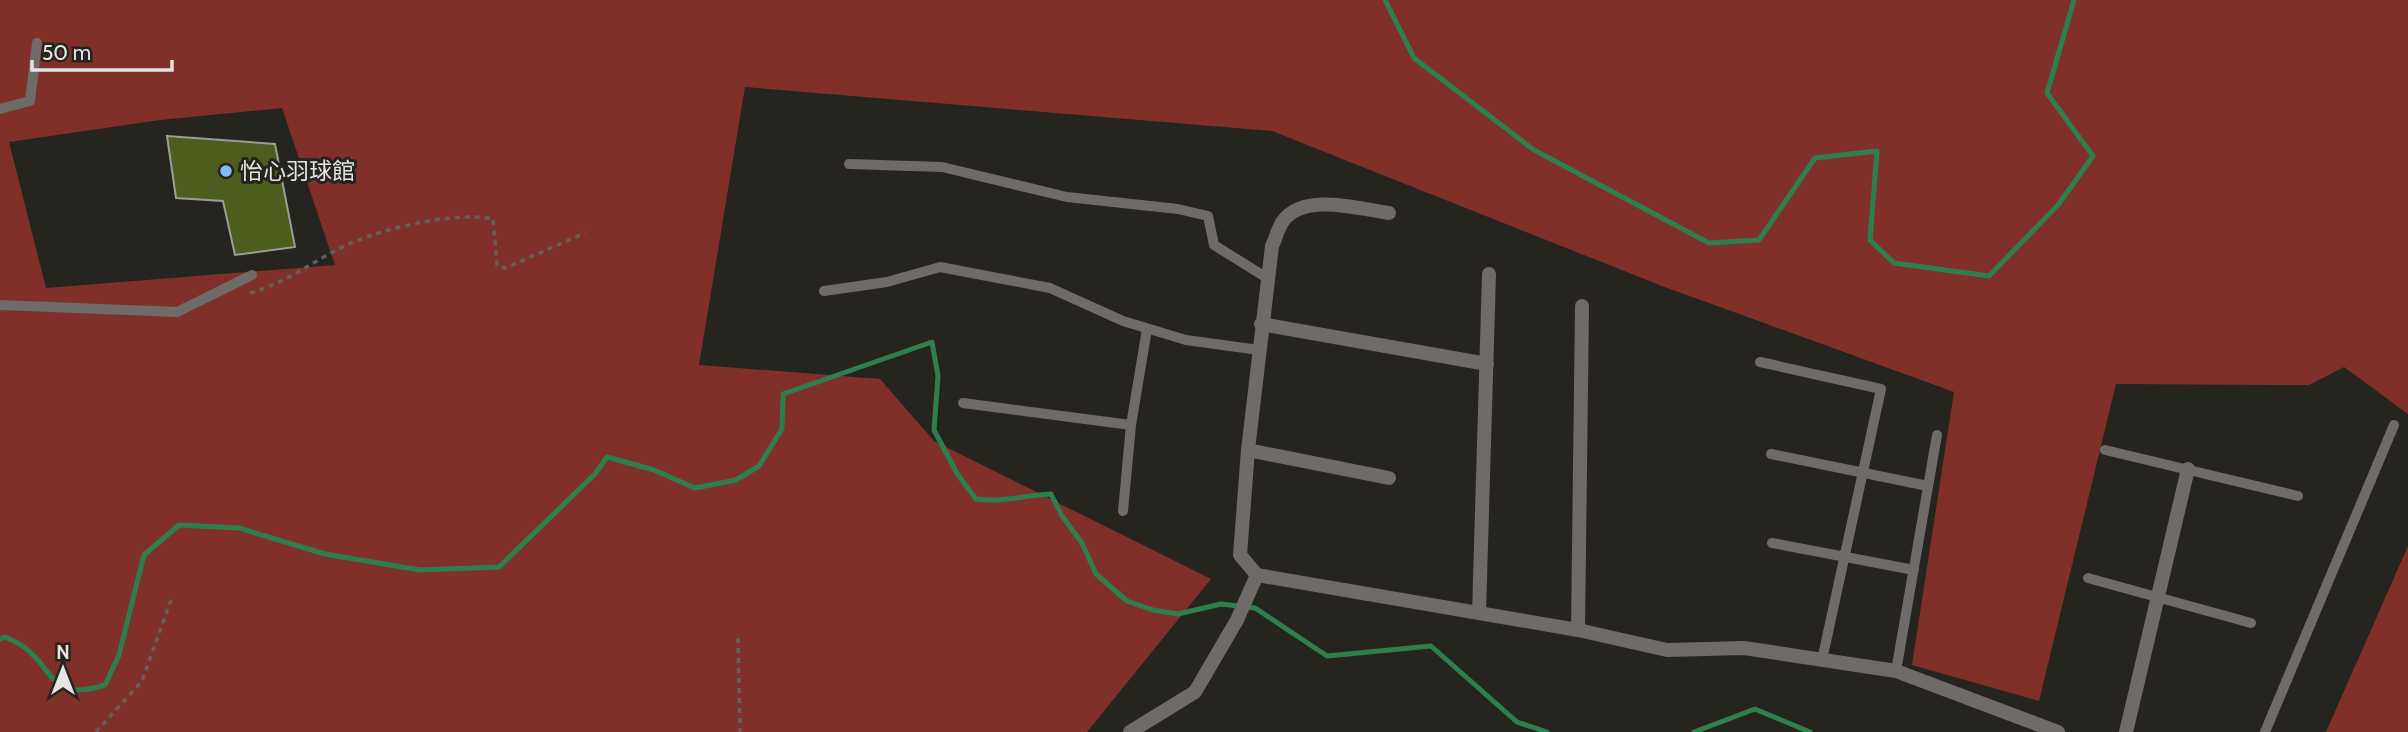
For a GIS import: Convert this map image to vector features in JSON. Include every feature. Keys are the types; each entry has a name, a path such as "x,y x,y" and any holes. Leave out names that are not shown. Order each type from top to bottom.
{"street":[{"path":"1389,213 1328,205 1300,207 1283,220 1272,246 1261,324 1240,555 1257,575 1578,630 1667,650 1744,648 1896,671 2058,732"},
{"path":"1479,613 1489,274"},
{"path":"1578,630 1582,306"},
{"path":"1261,324 1487,364"},
{"path":"1248,450 1389,478"},
{"path":"2126,732 2188,469"},
{"path":"1130,732 1195,692 1237,620 1257,575"}],"lane":[{"path":"0,109 30,101 37,43"},
{"path":"849,164 942,167 1067,197 1178,209 1208,216 1214,245 1267,278"},
{"path":"824,291 887,282 940,267 1050,288 1147,329 1186,340 1259,350"},
{"path":"0,305 177,312 252,275"},
{"path":"1123,511 1131,425 1147,329"},
{"path":"1760,362 1881,389 1822,660"},
{"path":"963,403 1131,425"},
{"path":"2265,732 2394,425"},
{"path":"1896,671 1937,435"},
{"path":"2105,450 2298,496"},
{"path":"1771,454 1863,470 1928,486"},
{"path":"1772,543 1914,570"},
{"path":"2088,578 2158,595 2251,623"}],"path":[{"path":"242,295 268,288 352,243 450,218 493,219 498,265 505,268 585,233"},
{"path":"96,732 142,681 171,600"},
{"path":"738,638 740,732"}],"shaded area":[{"path":"0,0 2408,0 2408,414 2344,367 2309,385 2116,384 2039,701 1912,665 1954,392 1662,286 1272,131 745,87 699,365 880,379 934,441 1211,579 1087,732 0,732","holes":["282,108 335,265 46,288 9,142 160,120"]},
{"path":"2408,546 2408,732 2326,732"}],"building":[{"name":"怡心羽球館","path":"167,136 275,144 295,247 235,255 223,201 176,198"}],"waterway":[{"path":"1385,0 1414,58 1534,150 1709,243 1759,240 1815,158 1877,151 1870,240 1894,263 1989,276 2058,205 2093,156 2047,93 2074,0"},
{"path":"0,639 5,637 24,647 63,687 73,690 105,685 119,655 144,555 179,525 239,528 325,554 420,570 499,567 595,474 607,457 654,470 695,488 736,480 759,466 782,429 783,394 932,342 938,376 934,430 958,475 976,499 1051,494 1062,516 1082,543 1096,574 1127,601 1153,610 1178,614 1221,604 1255,608 1327,656 1431,646 1517,722 1547,732"},
{"path":"1694,732 1755,709 1810,732"}],"place":[{"name":"怡心羽球館","path":"226,171"}]}
